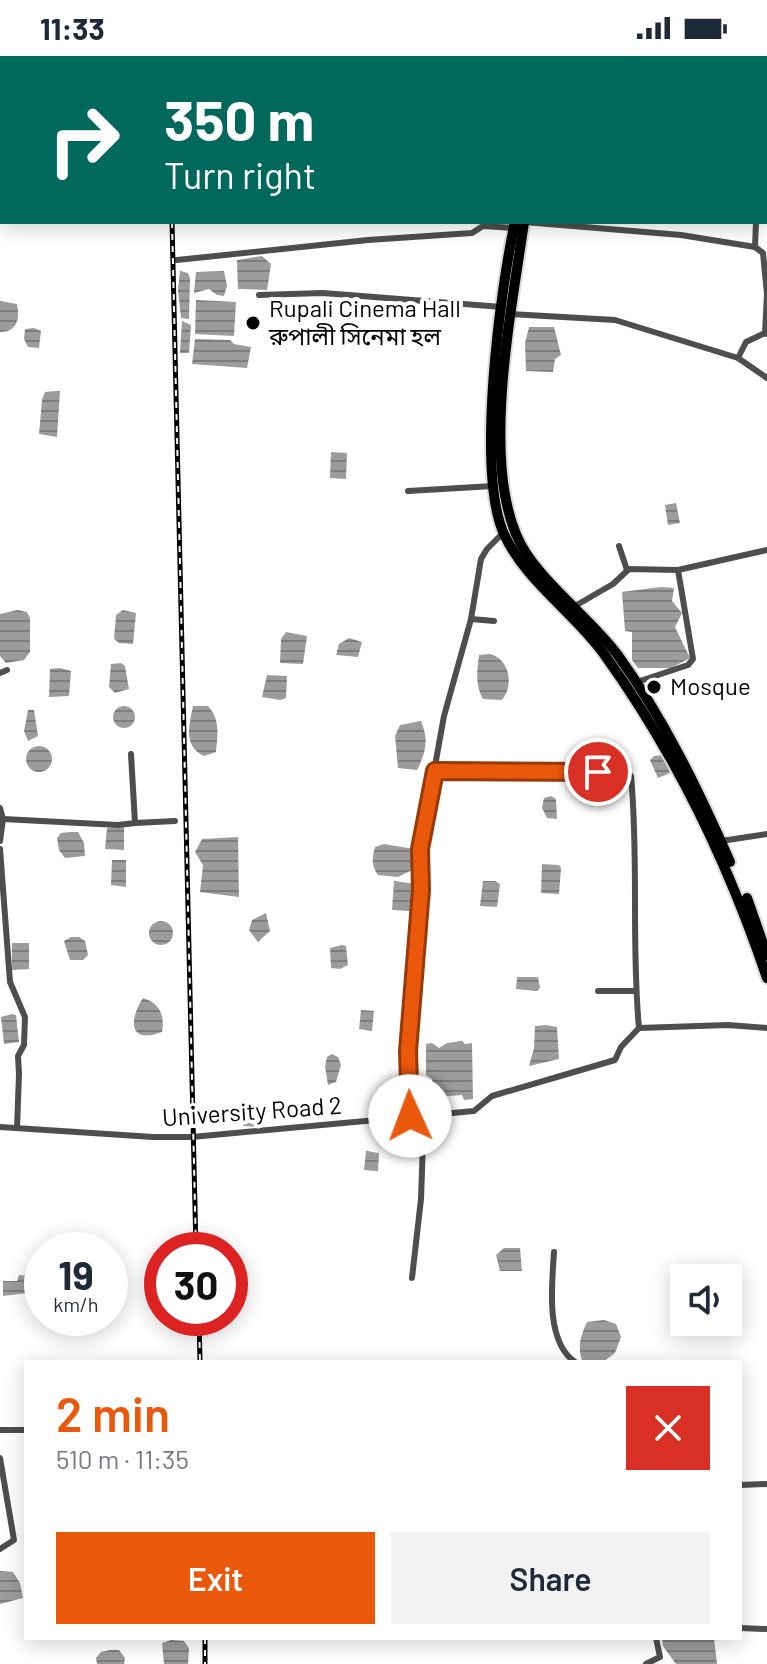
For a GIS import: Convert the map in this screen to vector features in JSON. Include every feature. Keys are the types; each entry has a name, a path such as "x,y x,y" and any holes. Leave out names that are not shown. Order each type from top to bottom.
{"highway":[{"path":"524,224 506,310 502,444 506,503 516,535 526,554 616,653 679,752 756,920 767,955"},
{"path":"514,225 492,416 493,486 503,533 523,567 600,648 667,748 743,908 767,978"}],"street":[{"path":"548,224 681,235 755,247 763,253 766,265 766,334 746,342 738,358"},
{"path":"755,247 756,224"},
{"path":"177,260 368,240 472,233 483,226 514,225"},
{"path":"259,295 323,293 615,320 738,358 767,378"},
{"path":"408,491 493,486"},
{"path":"410,1116 408,1051 421,890 420,849 444,716 471,619 481,559 503,533"},
{"path":"619,546 627,570"},
{"path":"575,606 613,584 627,570 678,570 767,550"},
{"path":"636,683 688,665 693,659 678,570"},
{"path":"471,619 494,621"},
{"path":"131,754 135,823"},
{"path":"435,771 625,771 631,776 636,821 635,991 639,1028 728,1025 767,1028"},
{"path":"0,808 3,819 0,841"},
{"path":"3,819 118,825 175,821"},
{"path":"721,841 767,834"},
{"path":"0,849 10,982 25,1017 24,1045 18,1056 17,1128"},
{"path":"0,974 9,973"},
{"path":"598,991 635,991"},
{"name":"University Road 2","path":"0,1127 192,1137 474,1111 492,1096 615,1060 621,1047 639,1028"},
{"path":"412,1278 421,1199 424,1114"},
{"path":"554,1252 551,1312 565,1355 572,1360"},
{"path":"0,1430 24,1430"},
{"path":"0,1458 14,1540 0,1549"},
{"path":"742,1485 767,1484"},
{"path":"742,1628 767,1629"},
{"path":"646,1664 660,1657 656,1640"}],"shaded area":[{"path":"262,256 271,264 267,290 238,289 237,260"},
{"path":"180,271 188,273 190,278 189,319 181,318 178,290"},
{"path":"224,271 227,286 224,296 209,289 194,293 196,272"},
{"path":"196,300 236,302 234,336 195,334"},
{"path":"0,301 17,304 18,315 14,327 0,332"},
{"path":"182,321 191,325 189,353 180,353"},
{"path":"529,327 554,327 561,355 555,359 553,372 526,371 525,343"},
{"path":"25,329 41,331 39,348 28,347 24,339"},
{"path":"195,339 230,340 234,344 251,347 247,368 192,364"},
{"path":"60,391 57,437 39,434 45,392"},
{"path":"331,452 347,453 346,479 330,478"},
{"path":"676,503 680,523 668,525 665,505"},
{"path":"674,588 672,601 682,613 675,627 690,658 671,668 638,668 632,660 632,632 625,631 622,592"},
{"path":"18,610 27,612 30,618 30,652 24,660 6,663 0,656 0,614"},
{"path":"123,610 136,613 133,644 119,643 114,639 116,615"},
{"path":"286,632 307,636 303,664 280,663 281,639"},
{"path":"349,638 362,642 358,657 336,655 339,644"},
{"path":"490,654 502,661 508,674 508,688 502,700 483,699 479,688 479,655"},
{"path":"121,663 125,666 129,689 115,693 109,687 111,664"},
{"path":"50,669 71,671 69,696 49,697"},
{"path":"267,675 287,676 286,698 262,697"},
{"path":"124,706 132,709 135,717 132,725 124,728 116,725 113,717 116,709"},
{"path":"193,706 208,706 215,716 218,733 216,752 204,756 190,741"},
{"path":"28,710 34,710 38,736 28,741 24,731"},
{"path":"421,721 425,746 417,770 398,768 395,736 400,725"},
{"path":"39,746 48,750 52,759 48,768 39,772 30,768 26,759 30,750"},
{"path":"663,755 670,773 658,778 650,760"},
{"path":"551,796 556,799 557,819 547,818 542,808 544,798"},
{"path":"124,827 124,850 105,849 107,828"},
{"path":"78,832 84,843 85,856 65,858 59,850 57,838 61,833"},
{"path":"238,837 239,897 200,892 203,865 195,852 202,839"},
{"path":"384,844 414,849 414,869 398,877 378,875 373,865 373,855 375,847"},
{"path":"112,860 126,860 126,887 111,885"},
{"path":"542,864 559,865 561,868 559,894 541,893"},
{"path":"394,881 416,884 413,911 392,910"},
{"path":"483,881 500,884 497,907 480,906"},
{"path":"266,913 270,931 258,942 249,930 252,920"},
{"path":"161,921 170,924 173,933 170,942 161,945 152,942 149,933 152,924"},
{"path":"71,937 85,941 88,955 83,960 70,960 64,941"},
{"path":"12,943 29,943 29,969 12,970"},
{"path":"346,946 348,965 340,969 331,968 330,948"},
{"path":"517,977 538,977 540,988 537,991 516,989"},
{"path":"143,998 154,1003 160,1011 162,1032 143,1035 134,1028 135,1014"},
{"path":"361,1010 374,1011 372,1031 359,1029"},
{"path":"16,1015 19,1042 4,1044 1,1017"},
{"path":"535,1026 557,1027 559,1059 529,1066"},
{"path":"432,1043 439,1048 447,1043 472,1043 473,1099 464,1100 462,1095 438,1097 438,1089 432,1088 432,1079 426,1075 426,1044"},
{"path":"332,1054 338,1057 341,1065 336,1082 328,1085 325,1066 327,1057"},
{"path":"246,1106 260,1107 258,1127 243,1126"},
{"path":"366,1151 379,1153 378,1171 364,1170"},
{"path":"504,1248 520,1248 522,1271 500,1271 496,1255"},
{"path":"19,1275 24,1275 24,1293 3,1296 3,1281 17,1281"},
{"path":"604,1320 616,1324 621,1337 615,1353 606,1360 582,1360 580,1341 587,1322"},
{"path":"0,1571 13,1572 20,1583 23,1598 0,1604"},
{"path":"662,1640 714,1640 717,1664 676,1664"},
{"path":"184,1641 189,1648 188,1664 164,1664 162,1643"},
{"path":"119,1650 125,1658 124,1664 97,1664 96,1658 101,1652"}],"railway":[{"path":"172,224 196,1232"},
{"path":"199,1336 200,1360"},
{"path":"205,1640 205,1664"}],"place":[{"name":"Rupali Cinema Hall রুপালী সিনেমা হল","path":"253,323"},
{"name":"Mosque","path":"654,687"}],"route":[{"path":"410,1116 408,1051 421,890 420,849 435,771 598,772"}]}
